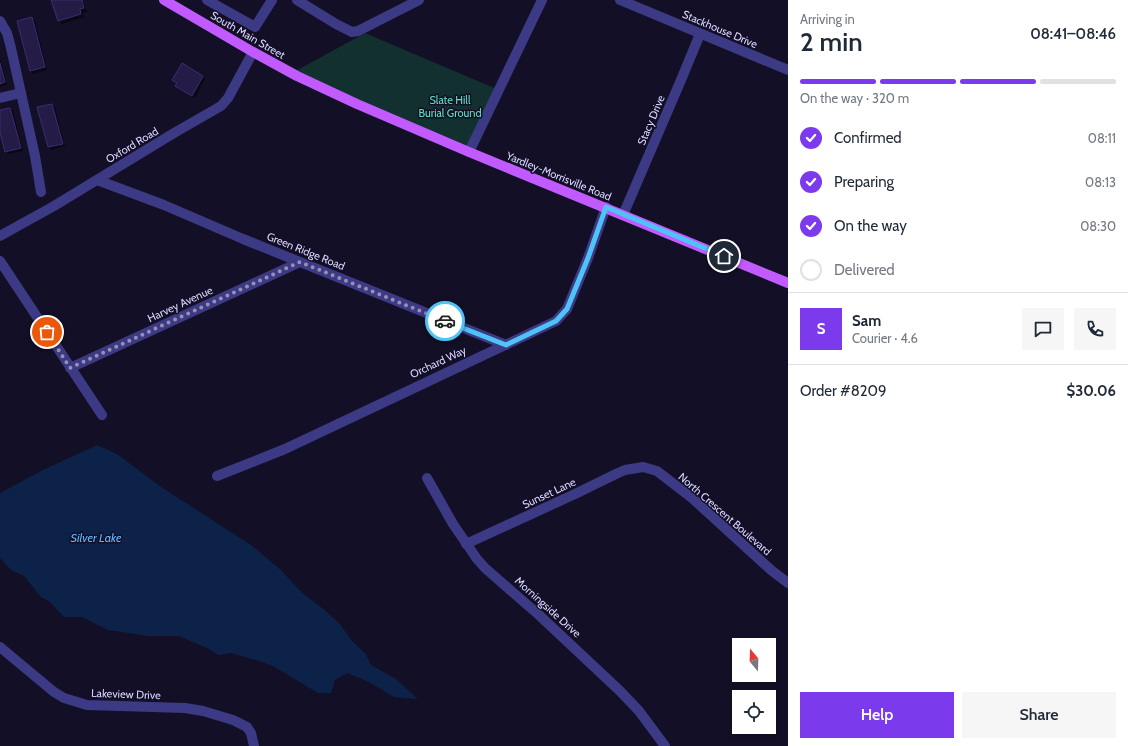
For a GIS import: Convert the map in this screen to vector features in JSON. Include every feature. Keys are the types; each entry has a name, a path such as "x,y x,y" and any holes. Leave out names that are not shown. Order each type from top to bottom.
{"main road":[{"name":"South Main Street","path":"164,0 253,52 322,88"},
{"name":"Yardley-Morrisville Road","path":"322,88 470,152 788,283"}],"street":[{"path":"207,0 255,27 272,0"},
{"path":"298,0 336,24 352,32 365,28 418,0"},
{"path":"470,152 542,0"},
{"name":"Stackhouse Drive","path":"620,0 788,70"},
{"path":"0,20 12,52 36,156 41,192"},
{"name":"Stacy Drive","path":"623,215 700,34"},
{"name":"Oxford Road","path":"0,236 54,206 221,106 228,98 253,52"},
{"path":"0,98 21,93"},
{"name":"Green Ridge Road","path":"96,180 164,205 300,262 506,345"},
{"name":"Orchard Way","path":"216,476 285,448 556,321 567,309 588,258 606,207"},
{"path":"0,261 102,415"},
{"name":"Harvey Avenue","path":"70,368 300,262"},
{"name":"Sunset Lane","path":"466,544 618,473 633,468 643,467"},
{"name":"North Crescent Boulevard","path":"643,467 657,471 692,498 764,564 788,583"},
{"name":"Morningside Drive","path":"427,478 442,508 466,544 485,568 550,624 620,691 639,711 665,746"},
{"name":"Lakeview Drive","path":"0,647 54,692 70,700 87,705 185,708 203,711 233,720 247,727 251,733 254,746"}],"green space":[{"name":"Slate Hill Burial Ground","path":"365,33 499,90 469,152 292,73"}],"water":[{"name":"Silver Lake","path":"97,445 117,454 161,487 251,545 281,570 301,592 340,624 352,641 366,654 371,665 396,679 418,699 394,697 369,682 347,673 335,680 331,693 318,693 273,666 231,653 218,655 209,649 179,636 148,636 108,630 82,617 64,617 50,602 41,597 24,576 11,570 0,558 0,493 43,470"}],"building":[{"path":"51,0 82,0 84,8 80,9 81,14 58,21"},
{"path":"32,17 45,67 30,71 17,21"},
{"path":"0,63 5,82 0,84"},
{"path":"182,63 203,76 192,96 175,86 177,83 172,80"},
{"path":"52,104 63,144 48,147 37,107"},
{"path":"10,108 21,148 5,152 0,133 0,110"}],"way so far":[{"path":"47,332 70,368 300,262 445,321"}],"route":[{"path":"445,321 506,345 556,321 567,309 588,258 606,207 724,256"}]}
